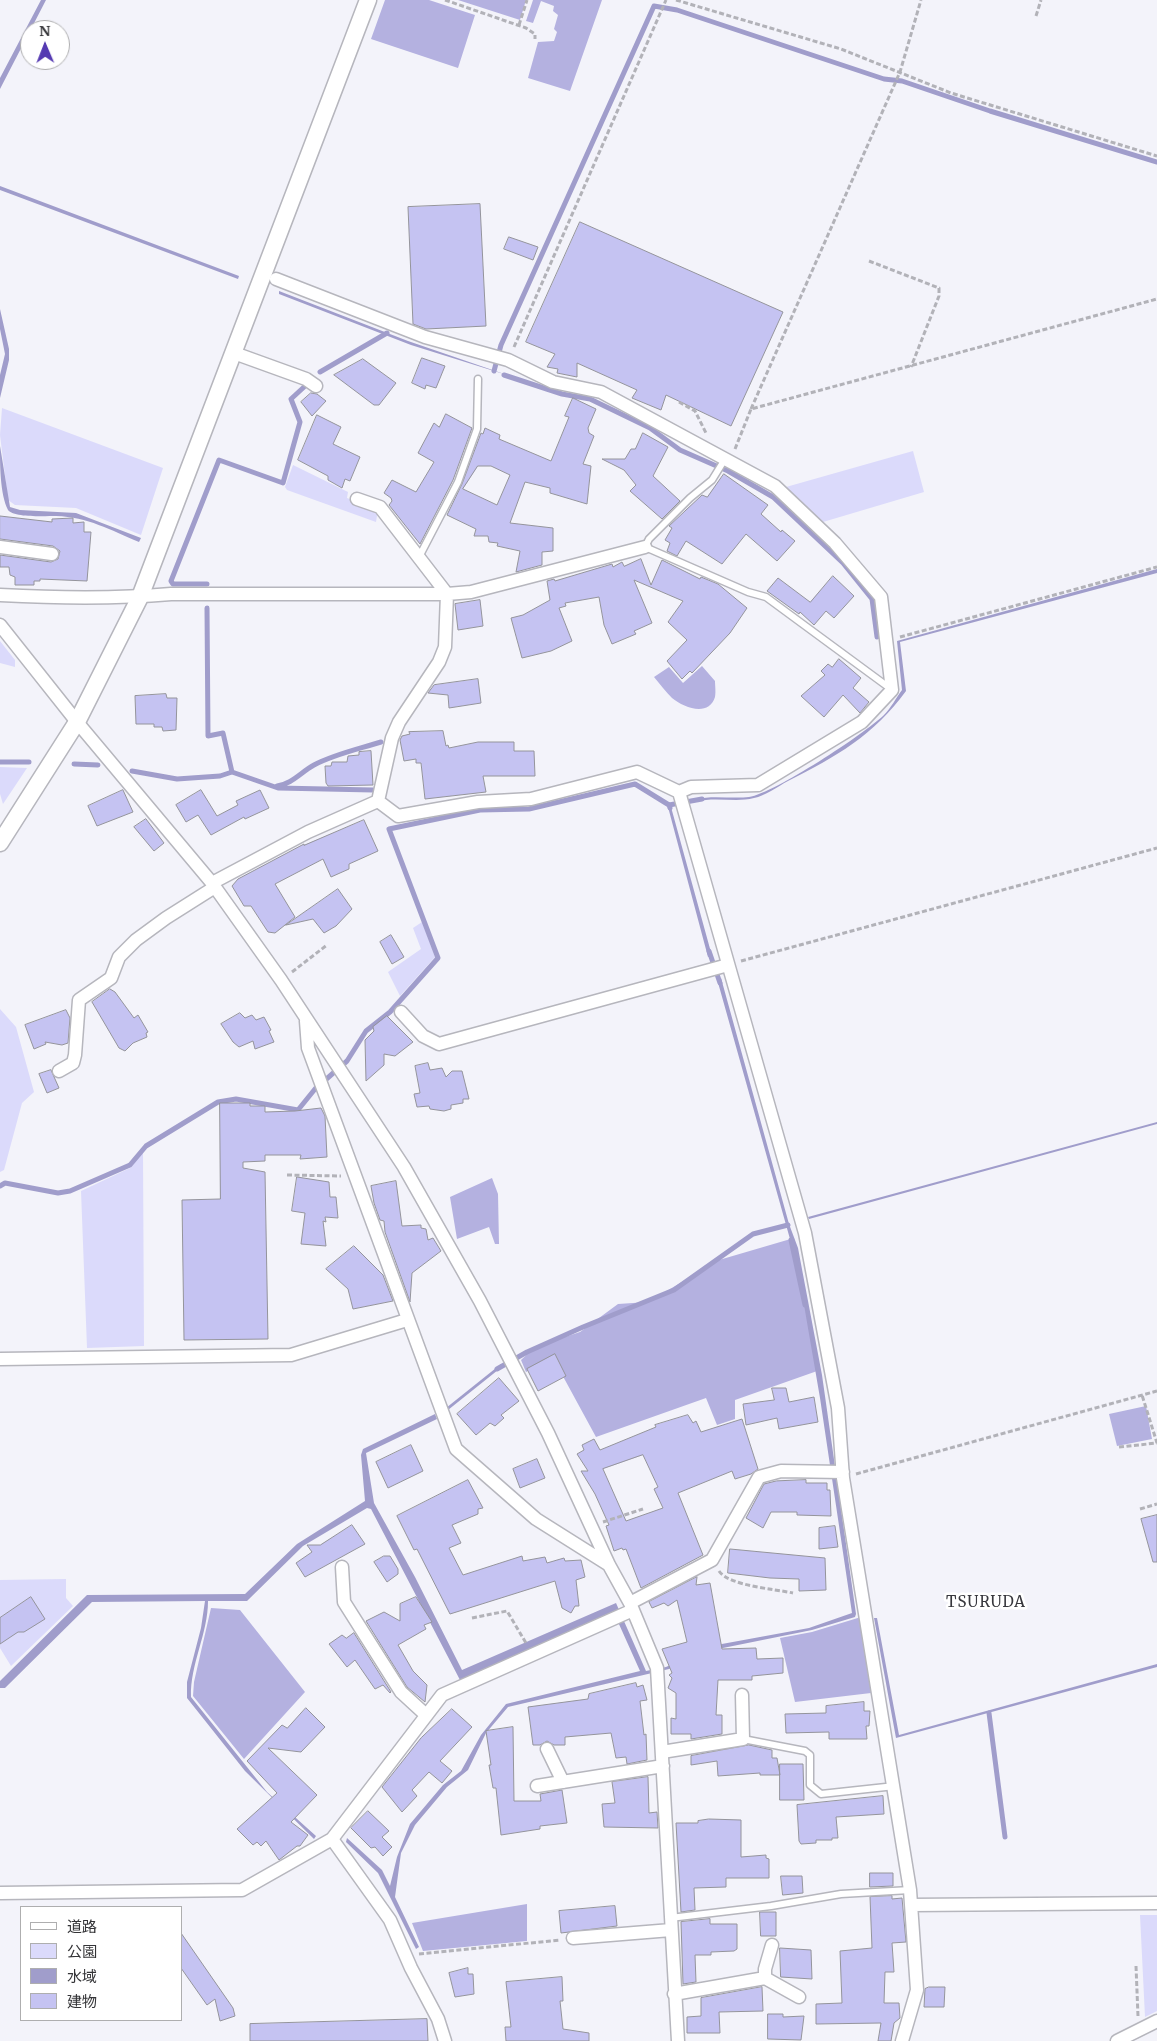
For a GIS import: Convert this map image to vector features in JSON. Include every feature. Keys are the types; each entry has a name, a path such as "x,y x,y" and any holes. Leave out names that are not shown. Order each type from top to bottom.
{"street":[{"path":"0,843 77,722 140,597 368,0"},
{"path":"276,279 425,337 508,360 553,382 601,392 775,486 835,543 881,597 892,690 862,722 758,785 691,787 679,792"},
{"path":"234,354 306,379 316,386"},
{"path":"357,499 380,507 447,594 445,647 439,662 399,722 392,738 378,800"},
{"path":"0,547 52,554"},
{"path":"0,595 60,599 140,597 171,594 447,594 471,592 645,547"},
{"path":"0,625 77,722 214,885 281,980 404,1167 480,1300 548,1433 609,1565 632,1607 657,1668 678,2041"},
{"path":"378,800 398,816 478,802 531,799 638,772 679,792 805,1233 838,1408 843,1475 895,1786 910,1890 917,1990 902,2041"},
{"path":"60,1072 72,1063 75,1055 79,1000 111,978 119,957 136,940 214,885 308,832 378,800"},
{"path":"401,1012 423,1036 439,1044 728,965"},
{"path":"306,1018 308,1048 456,1449 536,1519 609,1565"},
{"path":"0,1358 291,1355 408,1320"},
{"path":"0,1893 242,1890 332,1839 442,1694 632,1607 712,1560 759,1477 781,1471 843,1475"},
{"path":"342,1568 344,1602 401,1692 426,1715"},
{"path":"662,1752 743,1739 742,1695"},
{"path":"547,1749 563,1782"},
{"path":"537,1786 663,1766"},
{"path":"332,1839 390,1920 438,2019 445,2041"},
{"path":"911,1905 1157,1903"},
{"path":"573,1938 671,1924"},
{"path":"765,1978 765,1969 772,1945"},
{"path":"674,1994 765,1978 799,1997"},
{"path":"1117,2041 1157,2022"}],"lane":[{"path":"419,557 458,482 477,429 478,379"},
{"path":"725,459 712,480 690,498 649,539 645,547 748,592 766,597 892,690"},
{"path":"743,1739 805,1750 810,1755 810,1786 821,1794 895,1786"},
{"path":"671,1924 841,1894 910,1890"}],"path":[{"path":"445,0 519,26 535,34 535,39"},
{"path":"519,26 527,0"},
{"path":"508,360 666,0"},
{"path":"676,0 842,49 951,94 1157,156"},
{"path":"725,459 751,409 900,72 921,0"},
{"path":"1036,16 1041,0"},
{"path":"870,261 939,288 939,296 911,368"},
{"path":"751,409 911,368 1157,299"},
{"path":"680,402 695,411 725,459"},
{"path":"887,641 1157,567"},
{"path":"728,965 1157,848"},
{"path":"281,980 327,945"},
{"path":"287,1175 355,1177"},
{"path":"843,1475 1157,1391"},
{"path":"1119,1447 1157,1443 1142,1395"},
{"path":"1140,1509 1157,1504"},
{"path":"590,1526 643,1509"},
{"path":"712,1560 722,1575 735,1582 793,1593"},
{"path":"472,1618 507,1611 531,1654"},
{"path":"406,1956 573,1938"},
{"path":"1136,1966 1138,2018 1142,2029"}],"green space":[{"path":"2,408 163,468 141,535 76,508 15,505 8,500 0,435"},
{"path":"913,451 924,492 823,522 786,487"},
{"path":"293,465 348,492 347,498 378,509 376,522 287,490 285,487"},
{"path":"0,641 15,660 15,667 0,663"},
{"path":"0,767 27,768 3,804 0,794"},
{"path":"422,922 435,957 400,996 388,972 421,949 413,928"},
{"path":"0,1009 16,1027 34,1092 22,1103 4,1170 0,1172"},
{"path":"143,1152 144,1346 87,1348 81,1191 130,1168"},
{"path":"66,1579 66,1598 73,1606 11,1666 0,1648 0,1580"},
{"path":"1140,1915 1157,1915 1157,2011 1145,2017"}],"shaded area":[{"path":"385,0 429,0 475,15 458,68 371,39"},
{"path":"458,0 526,0 520,20"},
{"path":"533,0 602,0 570,91 528,78 538,42 554,41 557,32 554,29 558,15 553,11 554,6 541,1 533,23 526,21"},
{"path":"702,666 715,681 715,697 712,703 702,709 696,709 677,702 654,677 669,667 683,683"},
{"path":"492,1178 498,1194 499,1244 495,1244 489,1227 457,1239 450,1197"},
{"path":"794,1238 820,1370 735,1400 735,1419 717,1425 706,1398 596,1437 553,1358 526,1372 521,1360 535,1347 580,1332 618,1304 648,1302 719,1260"},
{"path":"1146,1406 1152,1439 1117,1446 1109,1414"},
{"path":"211,1608 240,1610 305,1692 244,1759 193,1696 194,1682"},
{"path":"861,1617 871,1693 795,1702 780,1638 812,1632"},
{"path":"527,1904 527,1941 423,1951 412,1923"}],"water":[{"path":"41,0 46,0 36,20 30,20"},
{"path":"20,40 20,50 0,89 0,78"},
{"path":"0,186 239,276 238,279 0,190"},
{"path":"279,291 408,341 510,376 411,345 279,294"},
{"path":"0,309 9,349 9,360 0,398 0,375 5,354 0,329"},
{"path":"0,446 10,507 20,510 76,513 141,538 139,542 99,525 78,519 11,513 5,503 2,488"},
{"path":"1157,569 1157,573 900,642 906,691 881,720 853,744 758,797 740,800 703,800 696,802 696,799 703,798 749,797 761,793 819,762 874,724 887,712 902,690 897,641"},
{"path":"669,803 672,803 671,807 712,956 708,957 668,807"},
{"path":"721,978 789,1224 798,1248 822,1375 856,1614 855,1617 812,1630 713,1650 669,1669 508,1707 486,1733 468,1770 447,1787 415,1825 401,1853 395,1897 419,1947 416,1949 378,1873 346,1842 347,1838 382,1870 390,1886 397,1857 410,1824 443,1785 461,1771 481,1735 506,1704 640,1671 614,1613 460,1680 371,1509 367,1508 303,1546 247,1601 208,1601 205,1625 193,1673 191,1697 267,1792 316,1836 314,1839 245,1771 187,1698 187,1682 201,1628 205,1601 92,1602 5,1688 0,1688 0,1681 87,1595 245,1594 297,1544 365,1501 361,1455 363,1449 435,1414 437,1419 366,1453 374,1503 415,1577 462,1670 616,1603 646,1671 666,1667 711,1646 809,1628 852,1613 820,1398 797,1264 717,979"},
{"path":"1157,1122 1157,1124 809,1219 808,1217"},
{"path":"501,1364 503,1366 448,1410 446,1408"},
{"path":"874,1618 877,1618 899,1735 1157,1664 1157,1667 896,1738"}],"building":[{"path":"480,204 486,326 426,329 413,324 408,207"},
{"path":"580,222 783,312 731,426 666,395 661,410 632,398 637,390 577,363 577,377 557,373 558,369 547,367 555,354 526,342"},
{"path":"509,237 538,247 533,260 504,249"},
{"path":"422,358 445,366 436,388 426,385 425,389 412,383"},
{"path":"363,359 396,383 379,405 374,405 334,375"},
{"path":"311,393 317,394 326,401 312,416 301,402"},
{"path":"573,398 596,409 588,428 589,433 594,436 583,464 591,466 587,504 550,493 550,488 525,482 510,523 553,528 553,551 542,552 542,565 516,572 520,551 497,546 498,543 489,542 488,536 474,536 476,529 447,515 462,484 481,433 483,434 485,428 500,435 499,439 551,461 569,417 565,416","holes":["478,466 491,466 510,475 497,505 463,489"]},
{"path":"446,414 472,428 453,480 420,544 389,505 392,501 391,498 384,493 392,480 416,492 434,462 418,453 434,423 439,427"},
{"path":"317,415 341,427 333,444 360,457 350,481 345,479 342,488 328,480 328,476 298,460"},
{"path":"643,433 668,447 653,476 680,501 662,519 630,491 636,485 624,470 602,459 625,459 631,449 635,449"},
{"path":"724,474 768,505 761,514 781,532 782,530 795,541 777,561 746,534 722,564 686,541 677,556 667,551 670,543 665,540 672,528 669,526 702,495 707,497"},
{"path":"0,516 52,522 52,519 73,518 73,523 84,522 84,532 91,532 87,581 40,579 40,581 34,581 34,585 15,585 15,577 10,575 9,567 0,567 0,555 51,562 58,559 60,551 53,546 0,539"},
{"path":"641,559 651,585 662,560 700,579 701,577 718,584 747,608 730,633 692,673 690,671 682,679 667,661 687,640 668,622 683,601 634,580 652,623 634,631 636,634 612,644 604,625 599,597 565,603 566,606 559,608 572,641 551,651 522,658 511,618 523,615 550,600 547,581 554,579 555,581 612,564 613,567 622,562 624,566"},
{"path":"833,576 854,596 834,618 826,611 814,625 800,612 799,614 767,591 778,578 810,602"},
{"path":"480,600 483,626 458,630 455,604"},
{"path":"839,659 861,678 853,688 869,702 860,713 843,695 824,717 801,696 825,675 821,671 828,664 832,667"},
{"path":"478,679 481,703 449,708 448,695 428,693 434,685"},
{"path":"166,694 167,698 177,698 176,730 163,731 162,727 154,727 154,724 136,724 135,696"},
{"path":"443,731 446,746 448,745 449,748 478,742 514,742 514,751 534,751 535,776 483,776 486,792 425,799 421,763 416,763 416,759 404,761 400,740 402,736 410,734 409,732"},
{"path":"371,751 373,785 328,786 326,783 325,766 331,766 332,762 347,762 348,756 359,755 359,752"},
{"path":"123,790 133,812 97,826 88,806"},
{"path":"201,790 217,816 238,805 236,801 260,790 269,808 245,819 244,817 211,835 198,815 186,822 176,805"},
{"path":"146,819 164,843 154,851 134,827"},
{"path":"364,820 378,851 349,864 349,869 331,877 323,859 275,884 295,917 275,933 268,932 251,906 244,906 232,886 238,879 304,844"},
{"path":"338,889 352,909 336,926 324,933 313,919 286,925"},
{"path":"391,935 404,957 392,964 380,942"},
{"path":"110,989 115,992 134,1018 138,1015 148,1032 146,1033 147,1037 133,1043 125,1051 119,1048 92,1002"},
{"path":"66,1010 70,1018 68,1043 62,1045 45,1042 46,1044 34,1049 25,1025"},
{"path":"240,1013 245,1018 252,1015 256,1020 264,1017 271,1030 269,1031 274,1042 255,1049 253,1041 239,1047 233,1042 221,1024"},
{"path":"387,1016 413,1042 395,1056 384,1054 384,1065 366,1081 365,1040 374,1031 373,1027"},
{"path":"428,1063 430,1070 442,1068 446,1077 452,1071 462,1071 469,1099 463,1099 463,1103 451,1105 451,1109 444,1111 430,1109 429,1106 417,1107 414,1094 420,1093 415,1066"},
{"path":"51,1070 59,1088 47,1093 39,1074"},
{"path":"220,1103 250,1103 250,1106 265,1106 265,1112 321,1108 325,1116 327,1157 300,1159 301,1155 265,1155 265,1161 243,1162 243,1168 265,1172 268,1339 184,1340 182,1200 220,1199"},
{"path":"297,1177 329,1182 330,1197 336,1197 338,1218 325,1217 326,1222 323,1221 326,1246 301,1244 305,1213 292,1211"},
{"path":"396,1181 402,1226 421,1225 421,1228 426,1229 428,1240 433,1238 441,1251 412,1273 410,1302 385,1232 384,1221 380,1220 374,1203 371,1186"},
{"path":"354,1246 383,1275 393,1301 353,1309 348,1289 326,1269"},
{"path":"555,1354 566,1376 538,1391 527,1369"},
{"path":"499,1378 519,1401 501,1415 504,1418 495,1426 490,1423 476,1435 457,1414"},
{"path":"772,1388 786,1388 789,1402 814,1397 818,1422 779,1429 777,1418 746,1425 743,1404 774,1400"},
{"path":"688,1415 693,1423 696,1421 701,1432 742,1419 758,1469 751,1474 735,1479 732,1471 678,1493 703,1555 641,1588 626,1549 623,1550 622,1548 614,1551 606,1526 609,1525 595,1494 581,1471 588,1471 577,1454 584,1450 582,1445 594,1439 600,1450 656,1427 655,1425","holes":["643,1455 658,1487 654,1489 663,1508 626,1521 603,1469"]},
{"path":"411,1445 423,1471 388,1488 376,1462"},
{"path":"537,1459 545,1478 520,1488 513,1469"},
{"path":"468,1480 483,1508 478,1509 478,1514 452,1525 461,1543 449,1548 463,1575 522,1556 523,1561 545,1557 547,1563 564,1558 565,1561 581,1560 585,1577 576,1580 579,1606 575,1606 571,1613 562,1608 555,1581 450,1614 417,1549 414,1550 397,1516"},
{"path":"806,1480 806,1483 827,1483 827,1490 830,1490 831,1516 797,1515 797,1512 771,1512 763,1528 746,1518 764,1484 776,1481"},
{"path":"1157,1515 1157,1562 1153,1562 1141,1519"},
{"path":"352,1525 365,1544 305,1577 296,1563 312,1552 307,1545 320,1545"},
{"path":"835,1526 838,1547 819,1549 819,1528"},
{"path":"730,1549 825,1558 826,1590 799,1591 799,1579 728,1573"},
{"path":"384,1556 390,1556 398,1569 398,1574 387,1582 374,1562"},
{"path":"697,1577 696,1585 710,1583 722,1649 756,1648 757,1659 783,1658 783,1673 752,1676 752,1680 718,1680 716,1715 722,1715 722,1734 691,1739 691,1734 671,1734 671,1718 676,1719 676,1693 668,1688 672,1678 669,1675 672,1673 662,1649 687,1642 677,1600 668,1606 664,1603 652,1608 649,1602"},
{"path":"31,1597 45,1619 24,1632 18,1632 0,1644 0,1618"},
{"path":"416,1597 432,1622 424,1625 426,1629 398,1645 413,1671 427,1685 425,1702 407,1687 366,1621 384,1612 400,1621 400,1604"},
{"path":"354,1633 390,1693 383,1685 375,1689 355,1660 347,1667 329,1644 342,1635 346,1638"},
{"path":"636,1683 637,1687 643,1685 647,1700 640,1701 644,1735 646,1734 647,1760 627,1764 626,1757 616,1758 611,1733 565,1737 565,1745 554,1745 547,1741 540,1745 533,1745 528,1707 588,1699 589,1694"},
{"path":"864,1702 864,1711 870,1711 869,1726 866,1726 867,1739 829,1739 829,1732 786,1733 785,1714 826,1713 826,1706"},
{"path":"306,1708 325,1727 301,1752 268,1748 317,1795 291,1822 308,1835 300,1846 297,1846 279,1860 266,1841 261,1846 257,1842 253,1845 237,1829 277,1793 247,1761 282,1725 287,1728"},
{"path":"452,1709 472,1727 440,1761 452,1771 442,1783 429,1772 412,1790 417,1796 402,1812 382,1787 421,1738"},
{"path":"513,1727 514,1801 541,1801 540,1794 562,1790 567,1823 540,1826 540,1829 501,1835 496,1788 493,1788 489,1765 491,1765 486,1731"},
{"path":"749,1745 772,1750 772,1758 777,1758 780,1775 760,1775 760,1773 718,1776 717,1761 691,1765 691,1756"},
{"path":"780,1764 803,1764 804,1800 780,1800"},
{"path":"648,1777 649,1813 657,1812 658,1828 604,1827 602,1804 615,1803 612,1782"},
{"path":"883,1796 884,1814 836,1817 838,1838 816,1840 816,1843 801,1844 799,1841 797,1805"},
{"path":"368,1811 389,1831 382,1837 392,1847 383,1856 375,1847 371,1848 351,1828"},
{"path":"709,1819 741,1820 741,1857 766,1855 766,1858 769,1859 769,1878 726,1878 726,1887 694,1888 695,1910 681,1912 676,1823 698,1823 698,1821"},
{"path":"870,1873 893,1873 893,1886 870,1887"},
{"path":"781,1876 802,1876 803,1893 783,1895"},
{"path":"892,1896 892,1899 902,1898 906,1942 892,1943 894,1972 885,1972 884,2003 899,2003 900,2018 894,2023 891,2041 878,2041 881,2023 816,2024 816,2004 842,2003 840,1951 872,1948 870,1897"},
{"path":"615,1906 617,1926 561,1933 559,1911"},
{"path":"760,1912 776,1912 776,1936 761,1936"},
{"path":"710,1919 710,1924 737,1924 737,1949 734,1951 711,1952 711,1955 695,1955 696,1982 683,1984 681,1922"},
{"path":"182,1934 233,2008 235,2016 220,2021 215,1999 207,2005 182,1969"},
{"path":"780,1948 811,1950 812,1979 781,1977"},
{"path":"468,1968 468,1974 473,1974 474,1994 455,1997 449,1973"},
{"path":"562,1977 563,2001 560,2001 563,2029 589,2033 589,2041 506,2041 505,2027 511,2027 506,1982"},
{"path":"762,1987 763,2011 719,2012 720,2033 687,2033 687,2017 701,2016 701,1998"},
{"path":"929,1987 945,1987 944,2007 924,2007 925,1989"},
{"path":"768,2014 783,2014 783,2017 804,2016 801,2040 768,2039"},
{"path":"427,2019 428,2041 250,2041 250,2024"}],"waterway":[{"path":"494,371 501,345 654,6 677,10 884,79 902,81 990,111 1157,162"},
{"path":"320,372 387,333"},
{"path":"504,375 562,394 590,399 650,428 680,450 728,471 773,497 843,563 872,599 877,637"},
{"path":"207,584 173,584 171,581 219,460 283,483 300,422 291,399 304,387"},
{"path":"207,608 208,736 223,733 232,772"},
{"path":"277,786 287,783 322,761 381,742"},
{"path":"0,762 29,762"},
{"path":"74,764 98,765"},
{"path":"132,771 177,779 220,776 232,772 278,788 373,790"},
{"path":"0,1186 5,1183 58,1193 70,1191 130,1165 146,1146 218,1102 236,1099 298,1110 315,1089 347,1061 366,1031 390,1012 438,958 389,829 480,810 529,809 635,784 669,805"},
{"path":"670,808 669,805 702,799"},
{"path":"709,951 720,983"},
{"path":"497,1369 527,1352 583,1327 674,1290 753,1234 788,1225"},
{"path":"791,1240 805,1305"},
{"path":"989,1713 1005,1837"}],"district":[{"name":"TSURUDA","path":"986,1603"}]}
